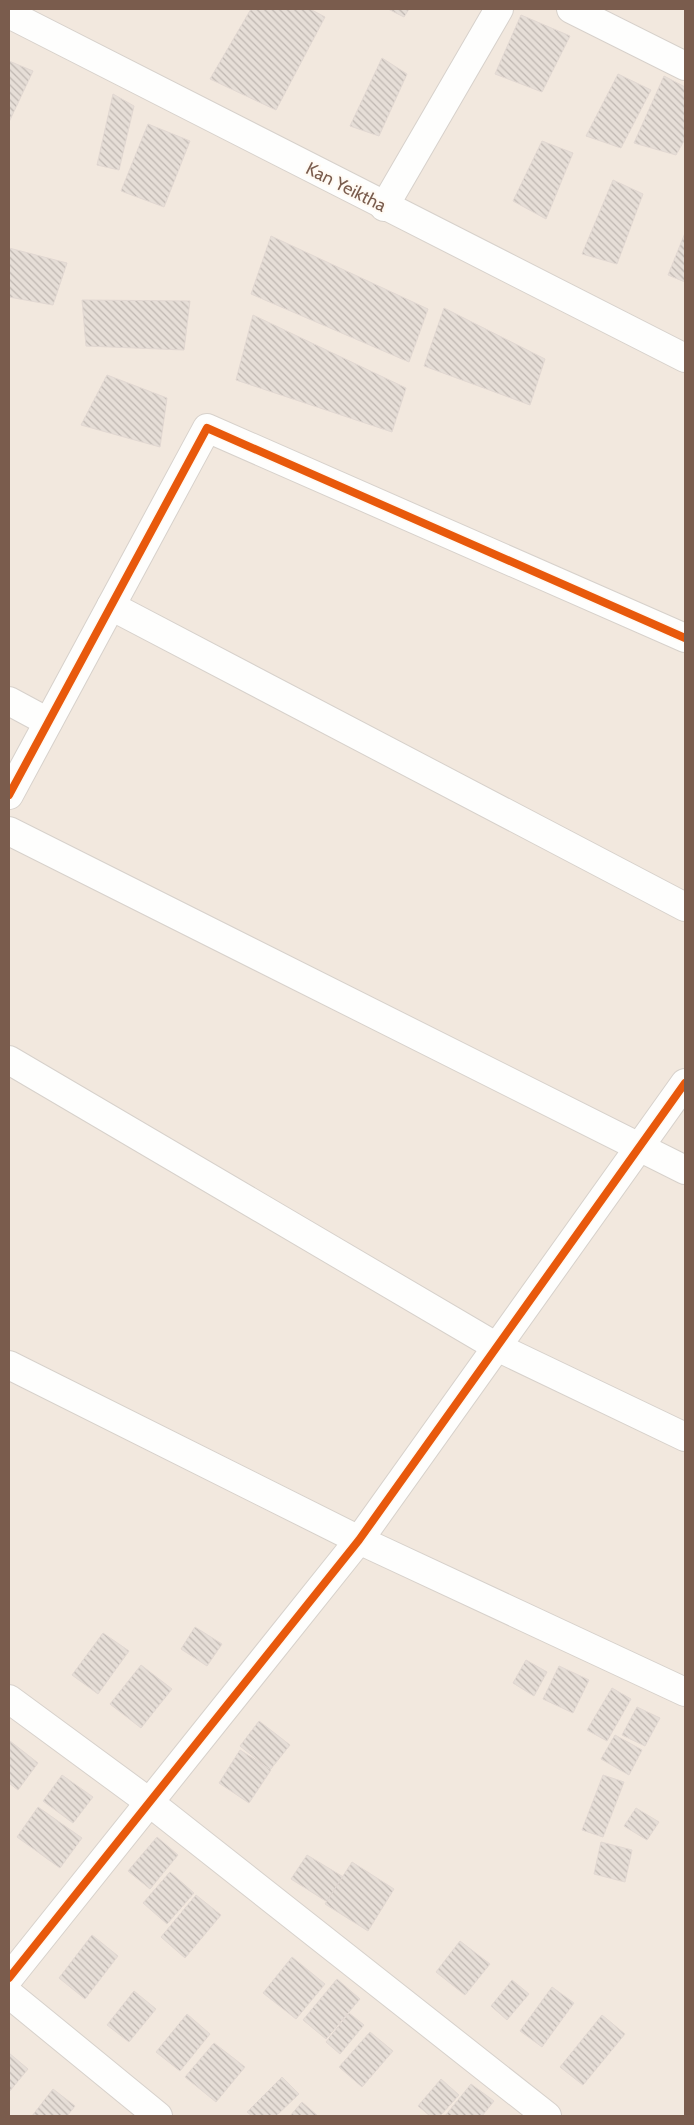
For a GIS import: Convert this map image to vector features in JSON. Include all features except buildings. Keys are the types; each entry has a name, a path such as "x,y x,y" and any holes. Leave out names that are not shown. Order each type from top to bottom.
{"street":[{"path":"384,206 499,9"},
{"path":"571,9 685,66"},
{"name":"Kan Yeiktha","path":"9,14 685,358"},
{"path":"9,795 207,428 685,638"},
{"path":"111,606 685,907"},
{"path":"9,701 48,722"},
{"path":"9,831 685,1170"},
{"path":"9,1060 497,1347 685,1437"},
{"path":"9,1978 359,1540 685,1083"},
{"path":"9,1365 359,1540 685,1692"},
{"path":"9,1699 149,1802 547,2116"},
{"path":"9,1994 158,2116"}],"shaded area":[{"path":"9,9 685,9 685,2116 9,2116"}],"cycle path":[{"path":"9,795 207,428 685,638"},
{"path":"9,1978 359,1540 685,1083"}]}
